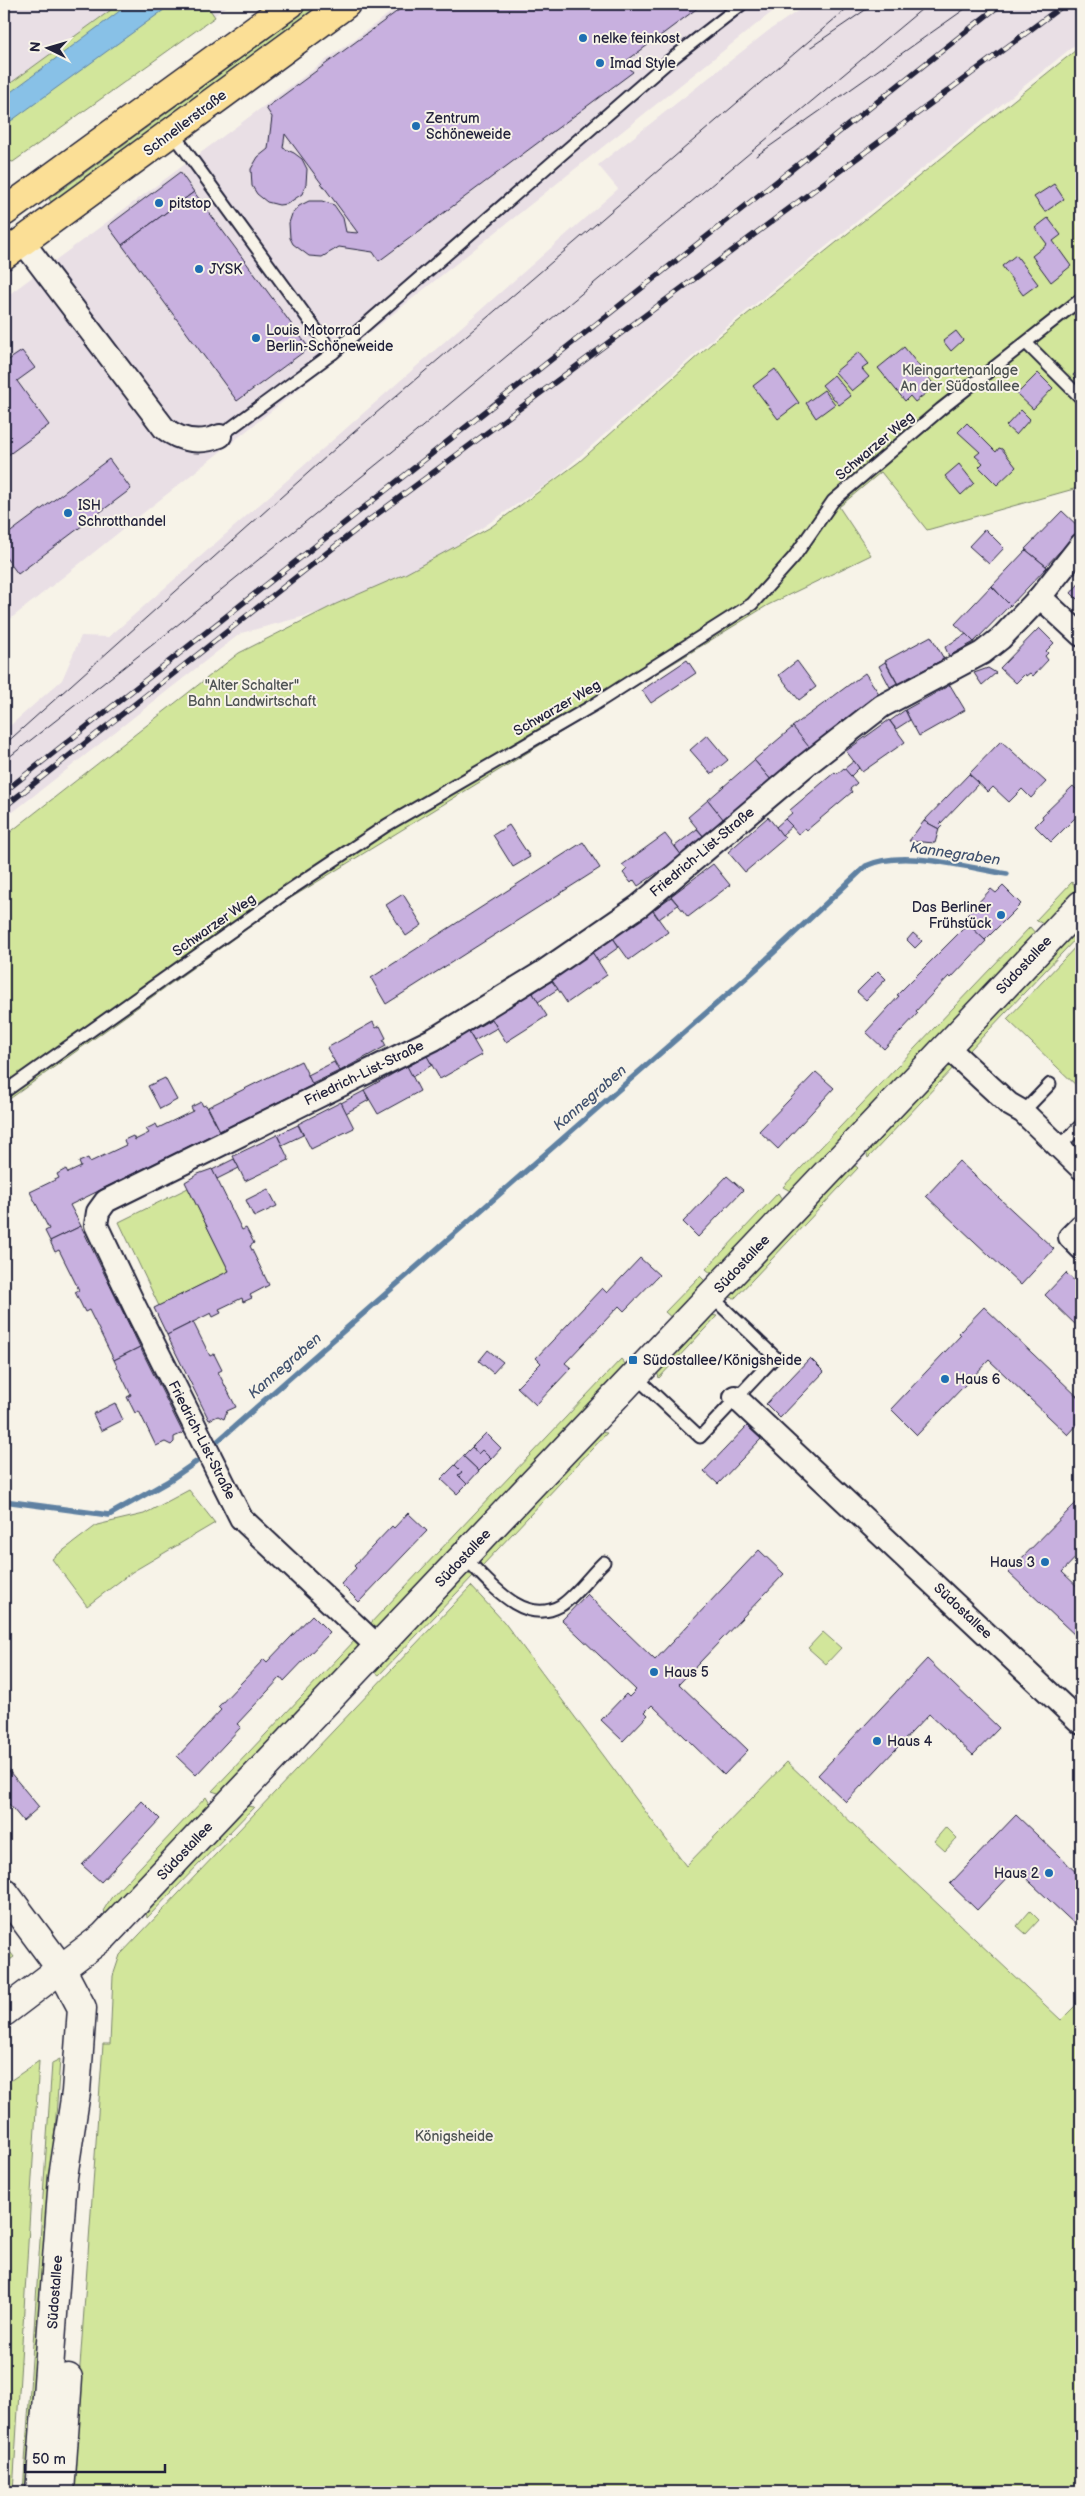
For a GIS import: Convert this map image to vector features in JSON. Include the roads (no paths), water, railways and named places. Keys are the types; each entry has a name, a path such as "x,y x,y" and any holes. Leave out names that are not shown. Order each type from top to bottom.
{"main road":[{"path":"8,223 290,4"},
{"name":"Schnellerstraße","path":"8,223 172,132 346,4"}],"street":[{"path":"8,223 164,428 186,440 209,440 220,436"},
{"name":"Friedrich-List-Straße","path":"378,1648 241,1518 96,1225 101,1206 106,1201 174,1166 434,1038 543,972 639,906 806,765 882,706 982,653 1001,638 1040,597 1081,545"},
{"path":"1040,597 1081,635"},
{"name":"Südostallee","path":"40,2492 63,2177 76,2092 82,2008 62,1970 104,1936 1081,905"},
{"path":"947,1047 1009,1104 1024,1112 1081,1168"},
{"path":"1081,1226 1070,1237 1081,1248"},
{"name":"Südostallee","path":"735,1398 1081,1722"},
{"path":"4,1892 62,1970 4,2012"},
{"name":"Südostallee","path":"60,2492 82,2179 76,2092"}],"lane":[{"path":"220,436 333,353 669,60 742,4"},
{"path":"172,132 333,353"},
{"name":"Schwarzer Weg","path":"4,1092 288,890 387,825 592,706 752,604 794,557 833,501 940,410 1081,300"},
{"path":"1026,343 1081,398"},
{"path":"1024,1112 1050,1084"},
{"path":"1059,1146 1081,1124"},
{"path":"635,1376 700,1437 775,1357 711,1296"},
{"path":"464,1557 518,1606 530,1612 542,1612 560,1606 604,1562"}],"water":[{"path":"129,4 172,4 4,126 4,97"}],"waterway":[{"name":"Kannegraben","path":"218,1441 755,970 866,866 881,861 916,859 1007,874"},
{"name":"Kannegraben","path":"4,1501 109,1515 167,1482 196,1462"}],"tram line":[{"path":"4,745 346,439 852,4"},
{"path":"811,47 874,4"},
{"path":"4,761 170,631 392,452 928,4"},
{"path":"756,156 972,4"}],"railway":[{"path":"4,792 1001,4"},
{"path":"4,807 361,526 1065,4"}],"place":[{"name":"nelke feinkost","path":"583,38"},
{"name":"Imad Style","path":"600,63"},
{"name":"Zentrum Schöneweide","path":"416,126"},
{"name":"pitstop","path":"159,203"},
{"name":"JYSK","path":"199,269"},
{"name":"Louis Motorrad Berlin-Schöneweide","path":"256,338"},
{"name":"ISH Schrotthandel","path":"68,513"},
{"name":"Das Berliner Frühstück","path":"1001,915"},
{"name":"Südostallee/Königsheide","path":"633,1360"},
{"name":"Haus 6","path":"945,1379"},
{"name":"Haus 3","path":"1045,1562"},
{"name":"Haus 5","path":"654,1672"},
{"name":"Haus 4","path":"877,1741"},
{"name":"Haus 2","path":"1049,1873"}],"park label":[{"name":"Kleingartenanlage An der Südostallee","path":"960,378"},
{"name":"\"Alter Schalter\" Bahn Landwirtschaft","path":"252,694"},
{"name":"Königsheide","path":"454,2136"}]}
